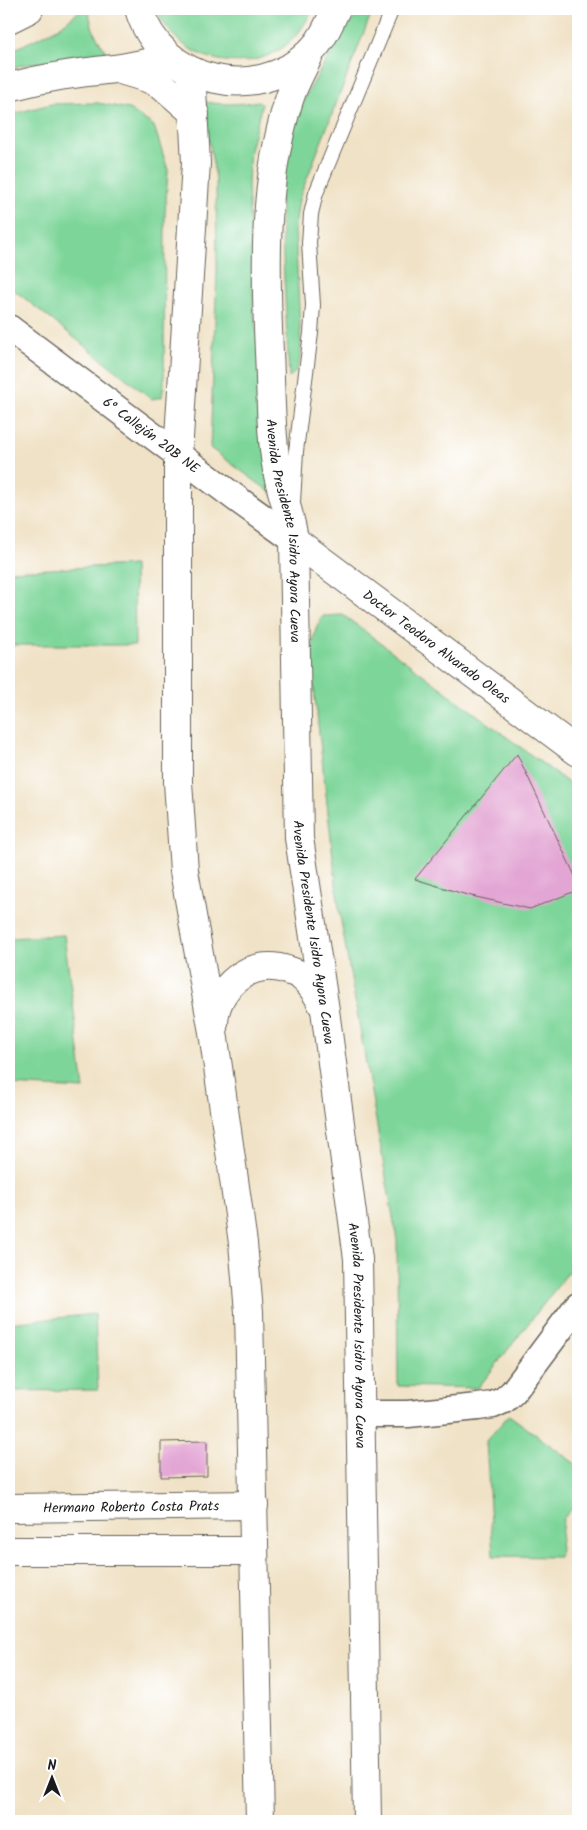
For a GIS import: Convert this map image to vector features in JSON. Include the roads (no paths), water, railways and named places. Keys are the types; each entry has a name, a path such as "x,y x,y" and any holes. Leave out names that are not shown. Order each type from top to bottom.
{"main road":[{"path":"9,19 29,9"},
{"path":"139,9 142,19 154,40 181,65 215,80 239,82 263,79 286,70 311,51 331,19"},
{"name":"Avenida Presidente Isidro Ayora Cueva","path":"311,51 289,97 281,125 273,167 267,214 266,295 271,422 277,471 293,532 299,838 325,1010 358,1259 366,1821"},
{"path":"9,87 42,78 86,71 181,65"},
{"path":"181,65 194,114 196,163 178,454 178,782 184,871 213,1032 242,1243 249,1312 260,1821"},
{"path":"116,69 147,78 162,85 194,114"},
{"name":"Doctor Teodoro Alvarado Oleas","path":"293,532 578,752"},
{"path":"213,1032 214,1011 223,991 239,976 259,968 280,968 300,976 316,991 325,1010"},
{"name":"Hermano Roberto Costa Prats","path":"9,1508 254,1506"},
{"path":"9,1551 253,1552"}],"street":[{"name":"6° Callejón 20B NE","path":"9,328 178,454 293,532"},
{"path":"360,1414 408,1414 478,1408 493,1405 504,1400 514,1392 578,1305"}],"lane":[{"path":"331,19 346,9"},
{"path":"293,532 296,451 312,333 313,306 309,243 312,214 316,193 392,9"}]}
